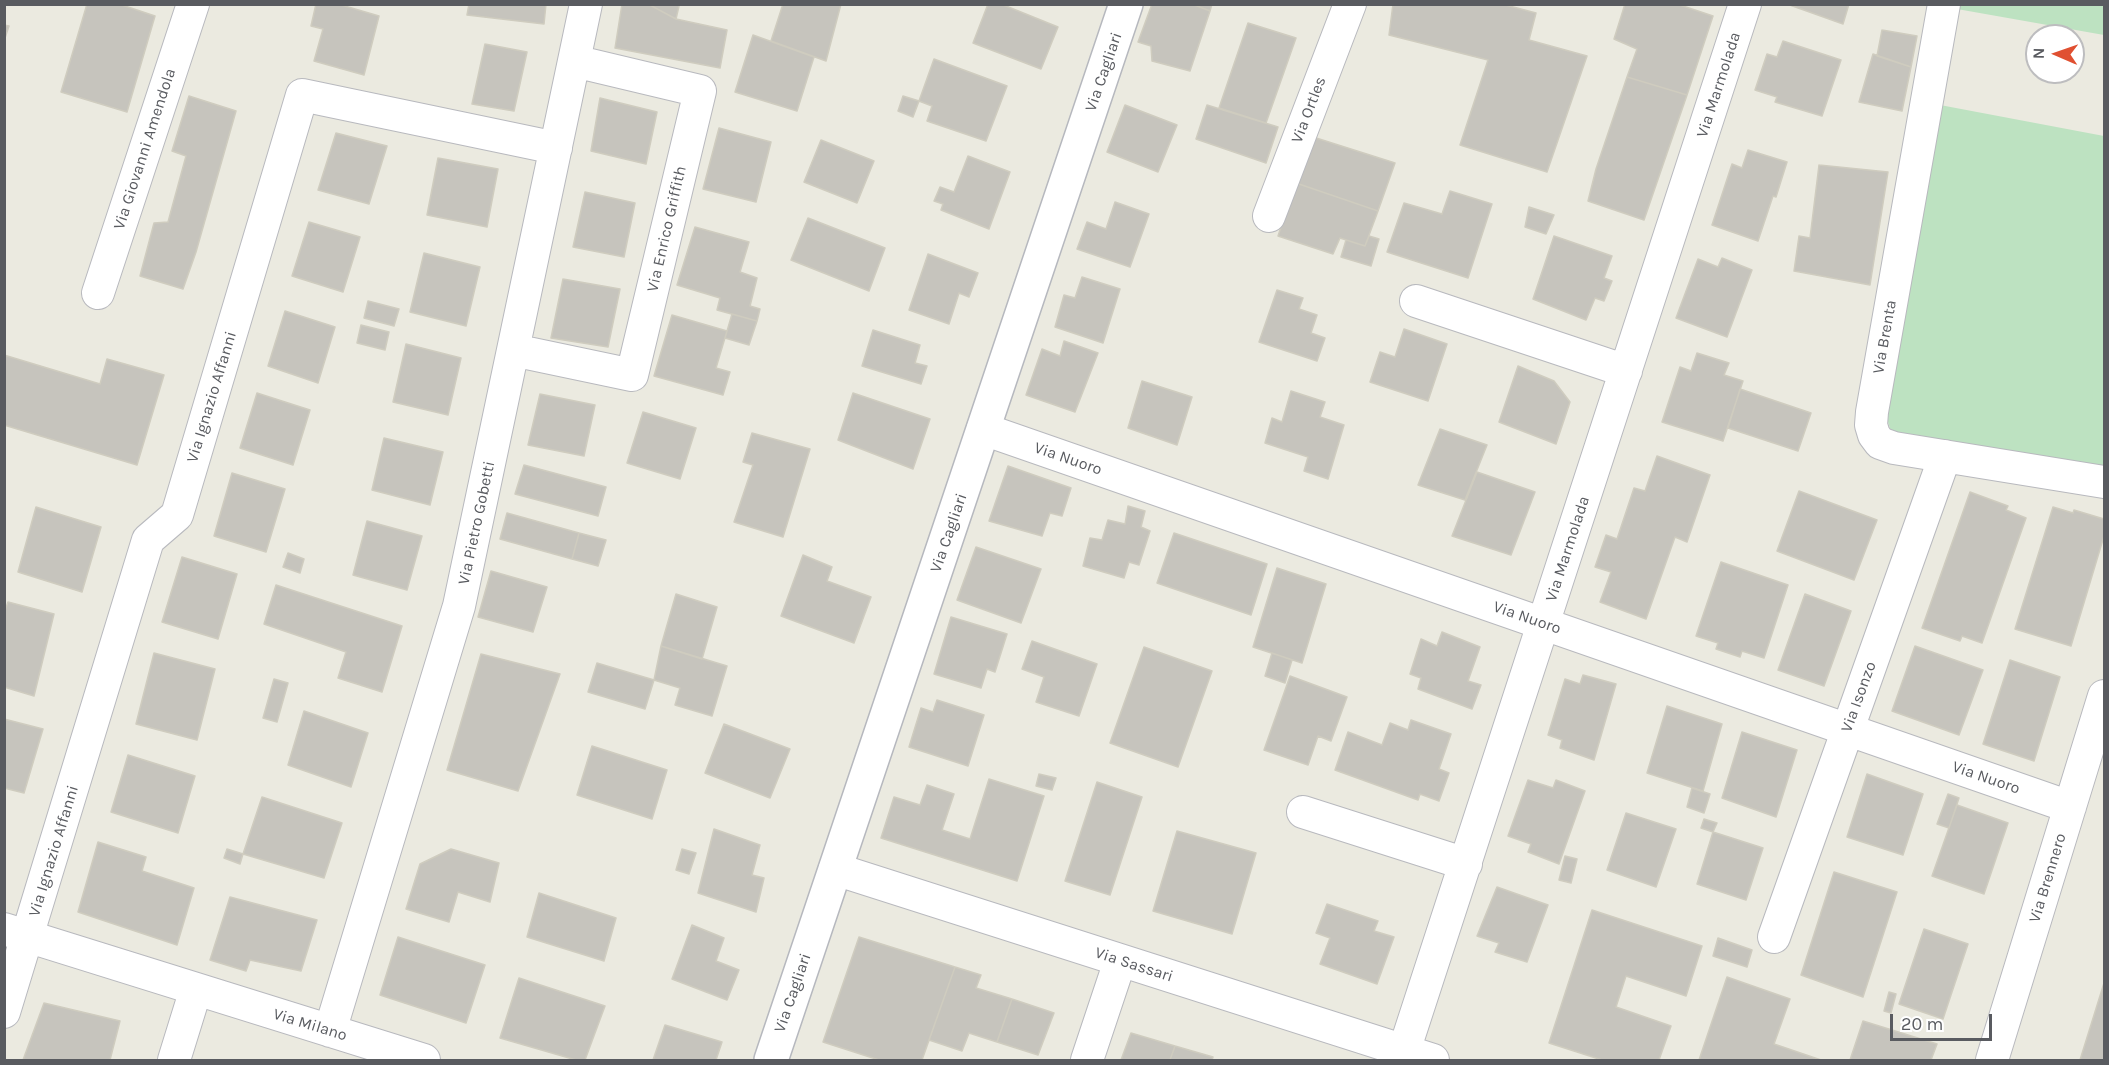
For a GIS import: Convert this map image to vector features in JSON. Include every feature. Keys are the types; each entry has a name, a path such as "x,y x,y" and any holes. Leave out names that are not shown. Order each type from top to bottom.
{"street":[{"name":"Via Giovanni Amendola","path":"98,293 193,4"},
{"name":"Via Pietro Gobetti","path":"330,1031 459,606 586,4"},
{"name":"Via Cagliari","path":"771,1060 1126,4"},
{"name":"Via Ortles","path":"1269,216 1350,4"},
{"name":"Via Marmolada","path":"1415,1057 1466,864 1745,4"},
{"name":"Via Brenta","path":"1944,4 1871,425 1876,439 1889,447 2104,482"},
{"name":"Via Enrico Griffith","path":"513,350 632,375 700,91 574,61"},
{"name":"Via Ignazio Affanni","path":"16,932 148,540 177,515 302,95 556,148"},
{"path":"1416,301 1626,371"},
{"name":"Via Nuoro","path":"983,429 2070,807"},
{"name":"Via Isonzo","path":"1774,937 1945,456"},
{"name":"Via Brennero","path":"1992,1060 2104,696"},
{"path":"1303,812 1466,864"},
{"name":"Via Sassari","path":"835,869 1415,1057"},
{"path":"4,1012 16,932"},
{"name":"Via Milano","path":"16,932 424,1060"},
{"path":"1087,1060 1120,960"},
{"path":"174,1060 196,989"}],"green space":[{"path":"1957,4 2104,5 2104,35 2085,32 2085,24 2042,24 1957,9"},
{"path":"1940,105 2104,136 2104,467 1891,431 1885,413"}],"building":[{"path":"87,4 119,4 155,16 127,112 61,92"},
{"path":"316,4 338,4 379,16 364,75 314,61 323,29 311,26"},
{"path":"469,4 546,4 544,24 467,15"},
{"path":"622,4 648,4 676,19 727,30 720,68 615,48"},
{"path":"648,4 676,4 679,6 676,19"},
{"path":"783,4 841,4 826,61 771,41"},
{"path":"988,4 1001,4 1058,27 1041,69 973,43"},
{"path":"1152,4 1192,4 1210,11 1190,71 1152,61 1151,46 1138,42"},
{"path":"1192,4 1212,4 1210,11"},
{"path":"1393,4 1502,4 1536,13 1529,40 1587,56 1547,172 1460,145 1488,60 1389,35"},
{"path":"1625,4 1677,4 1713,16 1687,95 1627,77 1637,49 1614,39"},
{"path":"1787,4 1849,4 1843,24"},
{"path":"1248,23 1296,38 1266,123 1219,108"},
{"path":"4,25 9,26 4,41"},
{"path":"1882,30 1917,36 1911,67 1877,56"},
{"path":"753,35 814,57 797,111 735,92"},
{"path":"1783,41 1841,60 1822,116 1775,102 1777,97 1755,90 1767,54 1777,57"},
{"path":"485,44 527,52 514,111 472,104"},
{"path":"1873,54 1911,67 1902,111 1859,102"},
{"path":"934,59 1007,86 986,141 927,121 932,106 919,101"},
{"path":"1627,77 1687,95 1644,220 1588,201 1596,169"},
{"path":"189,96 236,111 196,252 183,289 140,276 154,223 168,222 186,156 172,151"},
{"path":"903,96 919,101 913,117 898,111"},
{"path":"600,98 657,112 646,164 591,151"},
{"path":"1125,105 1177,125 1158,172 1107,152"},
{"path":"1207,105 1278,127 1266,163 1196,139"},
{"path":"719,128 771,142 756,202 703,189"},
{"path":"336,133 387,146 369,204 318,190"},
{"path":"1313,137 1395,163 1378,211 1296,183"},
{"path":"821,140 874,161 857,203 804,182"},
{"path":"1748,150 1787,162 1758,241 1712,225 1732,164 1742,168"},
{"path":"968,156 1010,172 989,229 941,210 943,204 934,201 940,187 954,192"},
{"path":"438,158 498,169 487,227 427,215"},
{"path":"1819,165 1888,172 1870,285 1794,271 1799,236 1810,238"},
{"path":"1296,183 1378,211 1365,246 1340,238 1333,254 1278,236"},
{"path":"1450,191 1492,204 1468,278 1387,252 1404,203 1442,214"},
{"path":"585,192 635,203 624,257 573,247"},
{"path":"1115,202 1149,214 1130,267 1077,249 1087,222 1106,229"},
{"path":"1529,207 1554,215 1546,234 1525,227"},
{"path":"808,218 885,248 869,291 791,260"},
{"path":"309,222 360,237 343,292 292,276"},
{"path":"695,227 749,242 740,272 757,278 750,306 760,309 757,321 717,310 720,298 677,285"},
{"path":"1369,236 1379,239 1371,266 1341,257 1346,240 1365,246"},
{"path":"1554,236 1612,256 1604,278 1612,281 1604,301 1595,298 1586,320 1533,299"},
{"path":"424,253 480,267 466,326 410,312"},
{"path":"928,254 978,273 969,297 959,293 949,324 909,310"},
{"path":"1722,258 1752,270 1727,337 1676,318 1698,259 1718,267"},
{"path":"1082,277 1120,289 1103,343 1055,327 1064,295 1075,298"},
{"path":"563,279 620,289 608,347 551,338"},
{"path":"1277,290 1303,298 1299,309 1317,315 1311,333 1325,338 1317,361 1259,342"},
{"path":"368,301 399,309 394,326 364,318"},
{"path":"285,311 335,327 318,383 268,366"},
{"path":"732,314 757,321 749,345 725,338"},
{"path":"672,315 727,331 716,368 730,372 723,395 654,376"},
{"path":"361,325 389,332 385,350 357,343"},
{"path":"1404,329 1447,344 1428,401 1370,382 1380,352 1395,357"},
{"path":"873,330 920,345 915,363 927,366 921,384 862,366"},
{"path":"1064,341 1098,353 1075,412 1026,395 1042,349 1060,356"},
{"path":"406,344 461,358 448,415 393,402"},
{"path":"1697,353 1729,363 1724,375 1743,381 1723,441 1662,422 1680,367 1691,371"},
{"path":"4,355 100,384 107,359 164,375 137,465 4,425"},
{"path":"1518,366 1554,381 1570,402 1556,444 1499,422"},
{"path":"1142,381 1192,397 1177,445 1128,428"},
{"path":"1740,389 1811,413 1798,451 1728,428"},
{"path":"1291,391 1325,402 1320,417 1344,425 1328,479 1304,471 1308,457 1265,443 1272,418 1282,422"},
{"path":"257,393 310,410 293,465 240,448"},
{"path":"853,393 930,419 913,469 838,440"},
{"path":"540,394 595,405 584,456 528,445"},
{"path":"643,412 696,428 680,479 627,463"},
{"path":"1440,429 1487,445 1465,500 1418,485"},
{"path":"752,433 810,449 783,537 734,522 753,465 743,462"},
{"path":"384,438 443,452 430,505 372,490"},
{"path":"1657,456 1710,475 1687,542 1675,537 1646,619 1600,602 1611,572 1595,567 1606,535 1617,539 1634,488 1645,491"},
{"path":"524,465 606,487 598,516 515,494"},
{"path":"1008,466 1071,488 1062,516 1050,513 1042,536 989,521"},
{"path":"1477,472 1535,492 1511,555 1452,536"},
{"path":"232,473 285,489 266,552 214,536"},
{"path":"1799,491 1877,520 1854,580 1777,551"},
{"path":"1970,492 2008,506 2006,510 2026,518 1982,643 1962,636 1960,641 1922,628"},
{"path":"1128,506 1145,511 1141,527 1150,531 1139,565 1129,562 1124,578 1083,566 1090,538 1102,540 1108,520 1125,524"},
{"path":"36,507 101,527 82,592 18,572"},
{"path":"2053,507 2073,513 2074,510 2104,519 2104,536 2071,646 2015,629"},
{"path":"507,513 579,533 572,559 500,539"},
{"path":"367,521 422,536 407,590 353,575"},
{"path":"579,533 606,540 598,566 572,559"},
{"path":"1174,533 1267,564 1251,615 1157,583"},
{"path":"976,547 1041,569 1021,623 957,600"},
{"path":"288,553 304,559 300,573 283,567"},
{"path":"803,555 832,567 827,581 871,597 854,643 781,616"},
{"path":"182,557 237,574 218,639 162,622"},
{"path":"1721,562 1788,585 1764,658 1742,651 1740,657 1716,649 1718,643 1696,636"},
{"path":"1277,568 1326,584 1302,663 1253,647"},
{"path":"491,571 547,587 533,632 478,617"},
{"path":"276,585 402,626 382,692 338,678 346,652 264,624"},
{"path":"676,594 717,607 702,659 661,646"},
{"path":"1805,594 1851,611 1824,686 1778,670"},
{"path":"8,602 54,614 34,696 4,687 4,613"},
{"path":"951,617 1007,634 995,672 987,669 981,688 934,674"},
{"path":"1442,632 1480,647 1468,681 1481,685 1472,709 1418,689 1421,678 1410,674 1421,639 1437,646"},
{"path":"1032,641 1097,664 1079,716 1036,702 1044,677 1022,669"},
{"path":"661,646 727,666 712,716 675,705 680,688 654,680"},
{"path":"1915,646 1983,670 1959,735 1892,711"},
{"path":"1144,647 1212,671 1178,767 1110,743"},
{"path":"154,653 215,669 197,740 136,724"},
{"path":"1272,653 1292,660 1285,683 1265,676"},
{"path":"481,654 560,674 518,791 447,770"},
{"path":"2010,660 2060,677 2034,761 1983,744"},
{"path":"597,663 654,680 645,709 588,692"},
{"path":"1583,675 1616,684 1594,760 1560,748 1562,740 1548,735 1565,679 1580,684"},
{"path":"1290,676 1347,697 1331,741 1318,736 1308,765 1264,750"},
{"path":"274,679 288,683 277,722 263,718"},
{"path":"937,700 984,715 968,766 909,747 921,708 933,712"},
{"path":"1667,706 1722,724 1703,791 1647,773"},
{"path":"304,711 368,733 351,787 288,765"},
{"path":"4,719 43,729 24,793 4,788"},
{"path":"1411,720 1451,734 1439,769 1449,773 1439,801 1420,794 1418,800 1335,770 1348,732 1382,745 1390,723 1408,730"},
{"path":"724,724 790,749 770,798 705,773"},
{"path":"1742,732 1797,750 1776,817 1722,798"},
{"path":"592,746 667,770 652,819 577,795"},
{"path":"128,755 195,776 178,833 111,812"},
{"path":"1039,774 1056,778 1052,790 1036,786"},
{"path":"1867,774 1923,794 1903,855 1847,837"},
{"path":"989,779 1044,796 1017,881 881,838 894,797 920,805 927,785 954,794 942,830 970,839"},
{"path":"1528,780 1553,788 1556,780 1585,791 1559,864 1528,852 1531,844 1508,836"},
{"path":"1097,782 1142,797 1110,895 1065,881"},
{"path":"1692,788 1710,794 1704,813 1687,807"},
{"path":"1948,794 1959,798 1949,828 1937,824"},
{"path":"262,797 342,823 324,878 243,854"},
{"path":"1957,805 2008,823 1984,894 1932,876"},
{"path":"1626,813 1676,829 1656,887 1607,870"},
{"path":"1704,819 1717,823 1713,832 1701,828"},
{"path":"714,829 760,845 752,875 764,878 756,912 698,893"},
{"path":"1177,831 1256,853 1232,934 1153,911"},
{"path":"1713,832 1763,848 1746,900 1697,884"},
{"path":"98,842 146,857 142,871 194,888 177,945 78,912"},
{"path":"227,849 243,854 240,864 224,858"},
{"path":"451,849 499,863 490,902 458,892 449,922 406,909 420,864"},
{"path":"682,849 696,853 689,874 676,870"},
{"path":"1565,856 1577,859 1571,883 1559,880"},
{"path":"1834,872 1897,892 1863,997 1801,975"},
{"path":"1497,887 1548,905 1527,962 1495,952 1499,943 1477,936"},
{"path":"539,893 616,918 604,961 527,937"},
{"path":"230,897 317,920 301,971 250,960 246,971 210,960"},
{"path":"1327,904 1378,921 1374,931 1394,937 1377,984 1320,964 1330,938 1316,933"},
{"path":"1592,910 1702,946 1686,996 1626,976 1616,1007 1671,1026 1659,1060 1602,1060 1549,1043"},
{"path":"692,925 724,938 716,961 739,970 727,1000 672,979"},
{"path":"1924,929 1968,944 1943,1019 1899,1004"},
{"path":"398,937 485,965 466,1023 380,995"},
{"path":"859,937 955,967 922,1060 879,1060 823,1042"},
{"path":"1718,938 1752,950 1747,967 1713,956"},
{"path":"955,967 981,975 976,988 1012,999 997,1042 969,1033 962,1051 929,1040"},
{"path":"1727,977 1790,999 1774,1044 1821,1060 1699,1060"},
{"path":"519,978 605,1006 585,1060 576,1060 500,1038"},
{"path":"2104,983 2104,1060 2080,1060"},
{"path":"1889,992 1896,994 1891,1013 1884,1011"},
{"path":"1012,999 1054,1013 1038,1055 997,1042"},
{"path":"44,1003 120,1021 110,1060 23,1060"},
{"path":"1863,1021 1937,1044 1931,1060 1850,1060"},
{"path":"665,1025 722,1042 716,1060 653,1060"},
{"path":"1131,1033 1175,1046 1170,1060 1121,1060"},
{"path":"1175,1046 1213,1057 1212,1060 1170,1060"}]}
